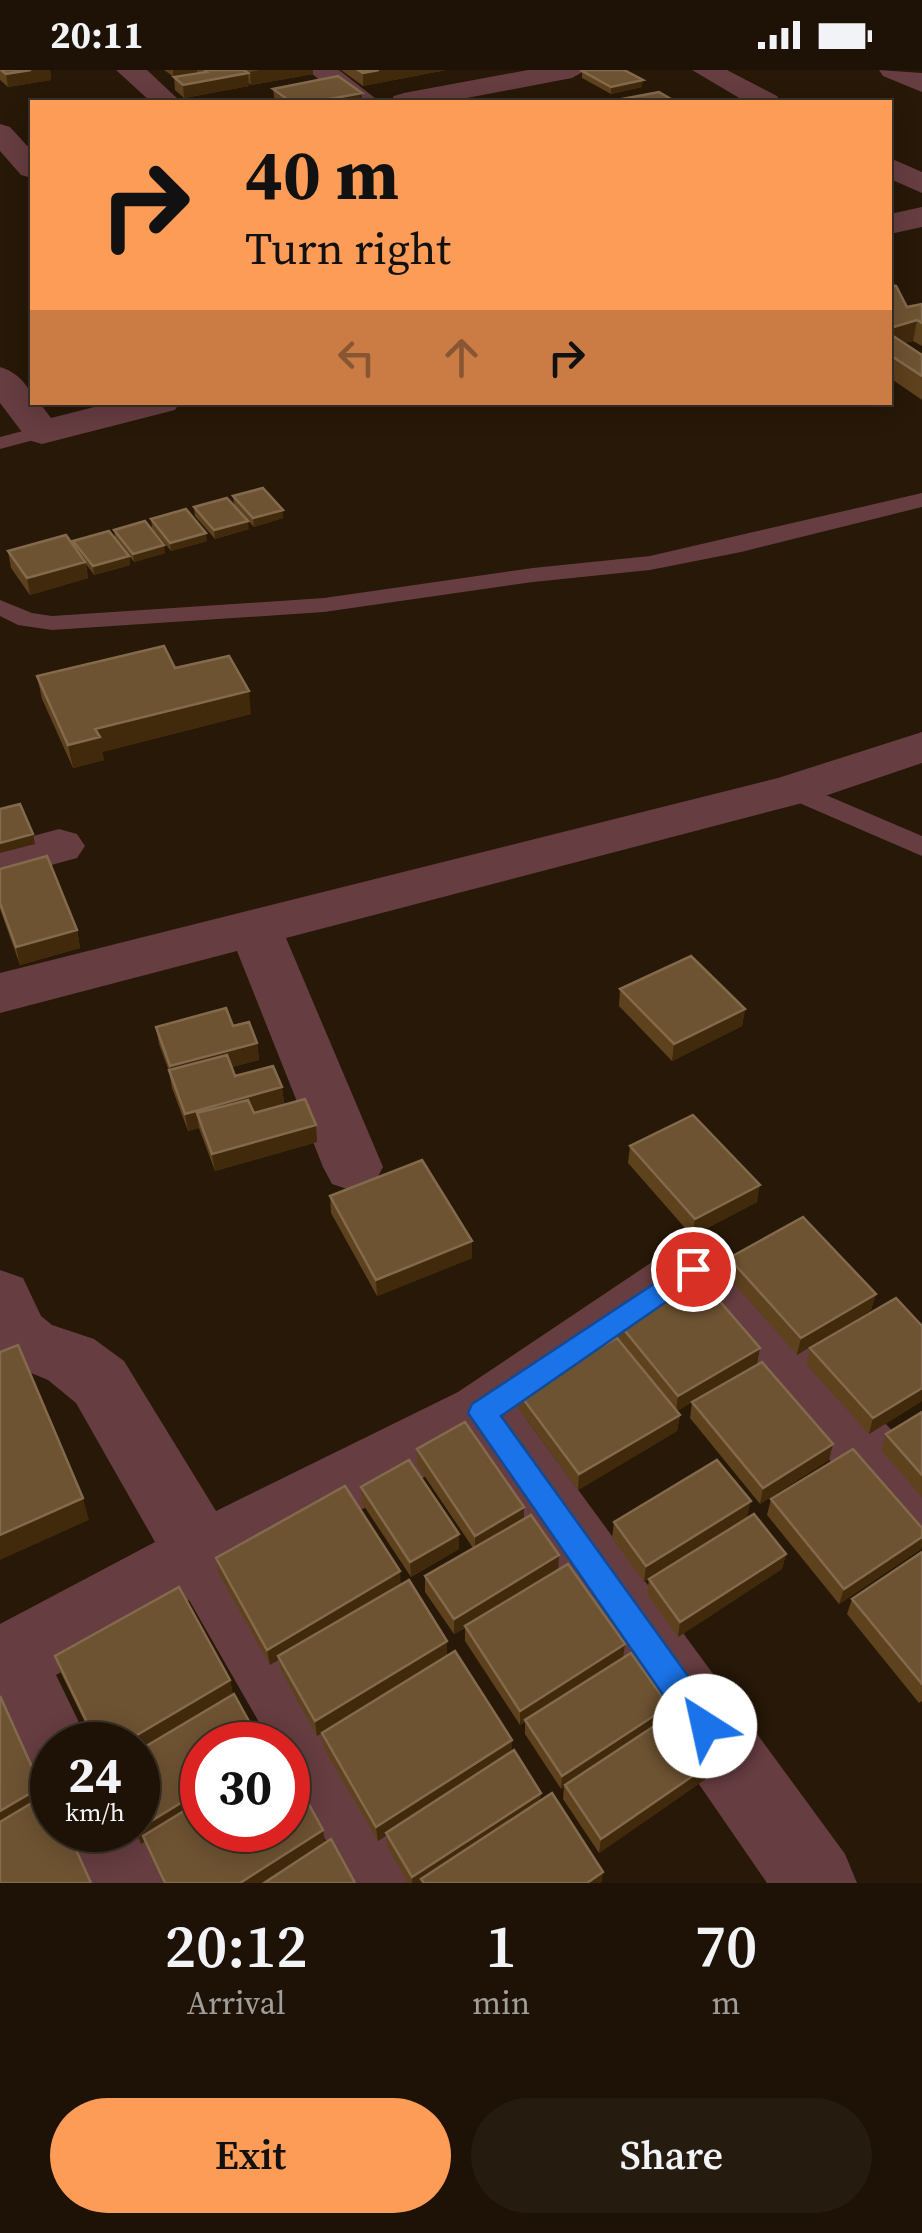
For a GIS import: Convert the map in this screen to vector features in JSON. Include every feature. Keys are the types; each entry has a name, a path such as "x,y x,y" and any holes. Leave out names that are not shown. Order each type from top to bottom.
{"street":[{"path":"130,70 166,100"},
{"path":"322,70 363,100"},
{"path":"412,100 518,74 572,70"},
{"path":"706,70 763,100"},
{"path":"893,70 922,84"},
{"path":"518,74 559,100"},
{"path":"0,132 30,170"},
{"path":"892,168 922,184"},
{"path":"0,181 30,173"},
{"path":"892,224 922,217"},
{"path":"0,378 42,432 150,405"},
{"path":"0,992 793,790 922,748"},
{"path":"0,862 59,846"},
{"path":"254,926 353,1167"},
{"path":"38,1722 4,1663 199,1556 482,1413 693,1269 922,1510"},
{"path":"0,1297 6,1321 17,1338 40,1352 66,1356 86,1365 100,1382 199,1556 396,1883"},
{"path":"482,1413 816,1883"},
{"path":"108,1852 124,1883"}],"lane":[{"path":"0,443 42,432"},
{"path":"0,607 27,620 52,624 324,605 533,575 650,564 741,546 922,500"},
{"path":"793,790 922,847"}],"building":[{"path":"205,70 248,73 183,85 174,77"},
{"path":"624,70 643,80 611,87 582,71"},
{"path":"338,76 362,93 324,100 288,100 273,89"},
{"path":"659,92 673,100 617,100"},
{"path":"892,285 907,307 922,304 922,323 917,320 892,327"},
{"path":"892,335 922,355 922,376 892,356"},
{"path":"263,488 283,510 253,518 233,496"},
{"path":"227,498 248,521 214,530 194,507"},
{"path":"186,509 206,533 170,543 151,519"},
{"path":"145,521 164,545 133,554 114,530"},
{"path":"109,531 129,556 93,566 73,541"},
{"path":"66,535 85,562 27,578 8,551"},
{"path":"164,646 175,668 229,656 249,691 95,729 100,737 68,745 37,676"},
{"path":"20,804 33,834 0,843 0,809"},
{"path":"47,856 77,930 16,947 0,903 0,869"},
{"path":"691,956 745,1009 674,1044 620,989"},
{"path":"226,1008 233,1026 249,1022 257,1043 170,1066 156,1027"},
{"path":"227,1055 235,1076 273,1066 282,1087 185,1114 169,1070"},
{"path":"305,1099 316,1125 212,1154 197,1113 248,1100 254,1113"},
{"path":"693,1115 760,1185 695,1219 630,1146"},
{"path":"422,1160 472,1241 376,1280 330,1196"},
{"path":"803,1217 876,1294 801,1338 729,1258"},
{"path":"698,1276 760,1348 678,1396 617,1321"},
{"path":"896,1298 922,1326 922,1388 873,1418 810,1348"},
{"path":"617,1338 680,1415 579,1474 518,1392"},
{"path":"18,1345 83,1498 0,1535 0,1352"},
{"path":"762,1362 833,1444 763,1488 692,1402"},
{"path":"922,1412 922,1475 886,1434"},
{"path":"465,1422 524,1507 475,1536 417,1449"},
{"path":"853,1449 922,1528 922,1537 844,1589 771,1499"},
{"path":"409,1460 459,1534 410,1562 361,1487"},
{"path":"717,1460 751,1501 646,1566 614,1522"},
{"path":"345,1486 400,1571 267,1650 216,1558"},
{"path":"754,1514 786,1554 680,1622 649,1579"},
{"path":"531,1515 559,1555 454,1619 425,1576"},
{"path":"922,1552 922,1684 852,1599"},
{"path":"568,1564 625,1644 520,1711 465,1626"},
{"path":"409,1580 447,1641 315,1721 278,1656"},
{"path":"179,1587 230,1680 159,1722 87,1722 55,1656"},
{"path":"455,1651 512,1740 376,1827 322,1733"},
{"path":"631,1653 669,1706 562,1776 525,1720"},
{"path":"234,1694 249,1722 187,1722"},
{"path":"0,1696 30,1763 30,1793 0,1811"},
{"path":"677,1711 713,1762 601,1839 565,1785"},
{"path":"180,1726 180,1803 160,1816 160,1738"},
{"path":"514,1750 541,1793 412,1877 386,1833"},
{"path":"552,1793 603,1872 587,1883 424,1883 421,1879"},
{"path":"30,1804 30,1852 77,1852 91,1883 0,1883 0,1822"},
{"path":"310,1806 323,1830 310,1838"},
{"path":"180,1813 180,1852 289,1852 240,1883 165,1883 150,1852 160,1852 160,1826"},
{"path":"331,1839 355,1883 264,1883"}],"route":[{"path":"693,1269 482,1413 705,1726"}]}
